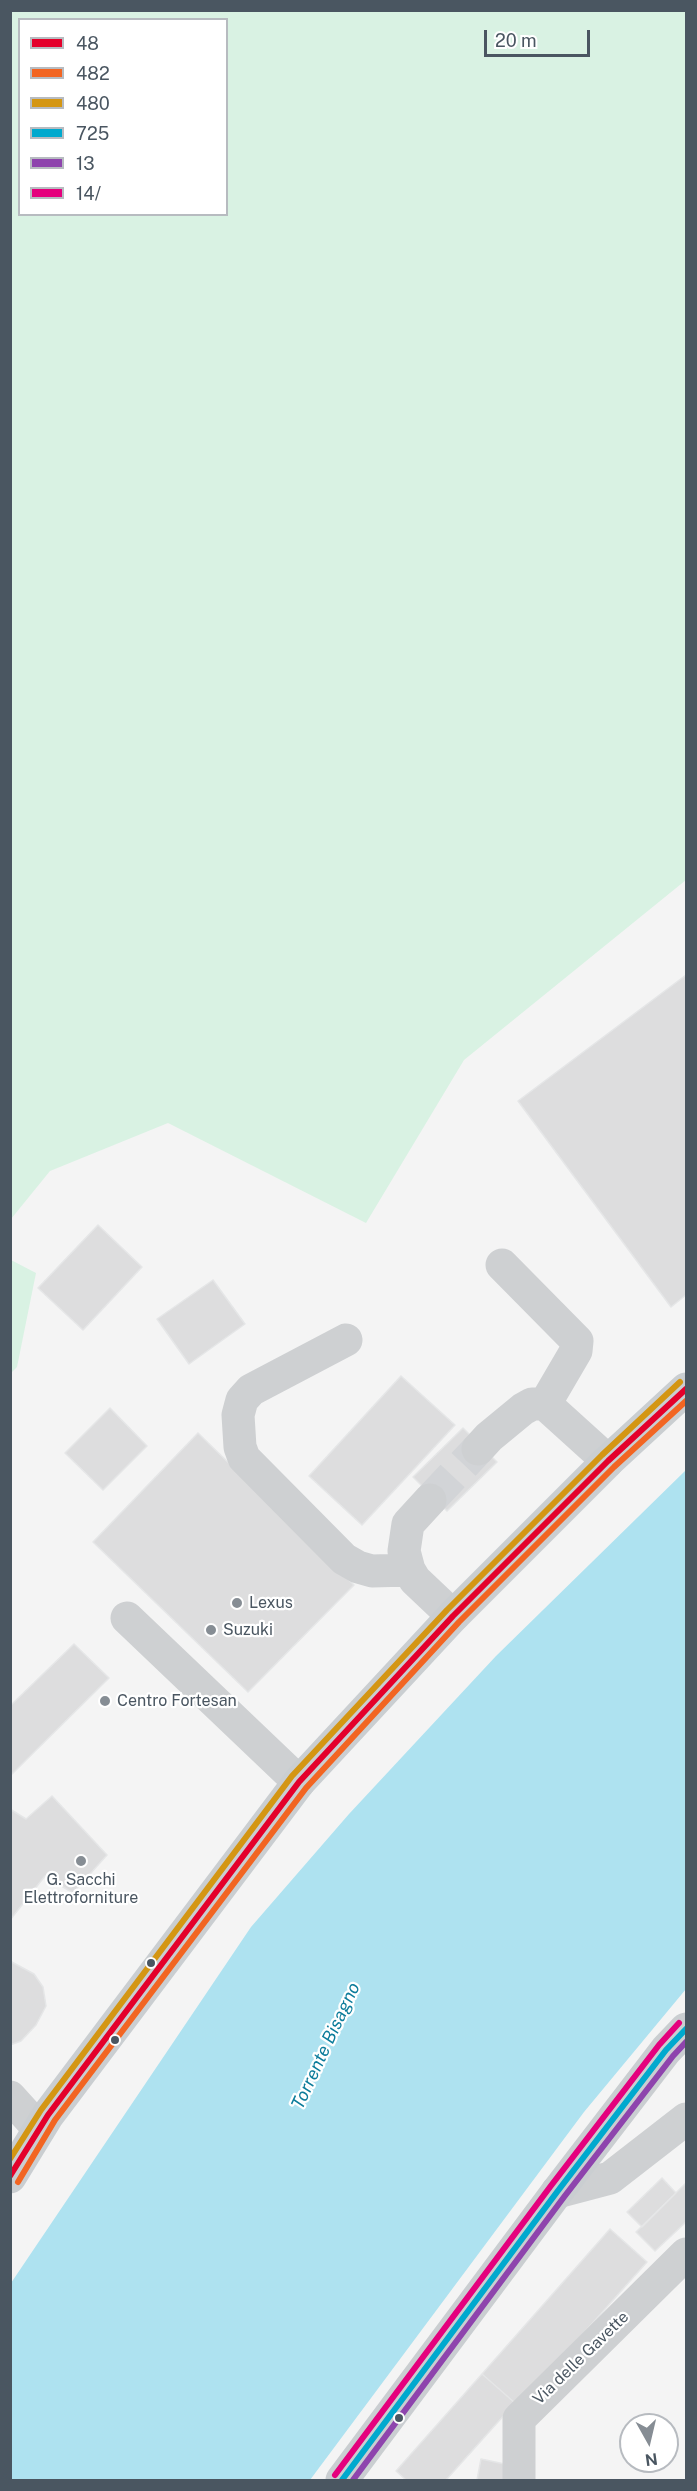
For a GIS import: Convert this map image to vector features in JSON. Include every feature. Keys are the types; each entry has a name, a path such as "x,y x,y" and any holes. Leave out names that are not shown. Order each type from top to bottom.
{"main road":[{"path":"10,2177 48,2115 299,1782 453,1616 608,1461 687,1389"},
{"path":"342,2481 557,2192 666,2050 687,2029"}],"street":[{"path":"502,1265 577,1341 576,1351 545,1404"},
{"path":"346,1340 251,1390 242,1400 238,1415 240,1447 244,1458 344,1558 358,1567 372,1571 409,1570"},
{"path":"478,1449 523,1409 532,1404 545,1404 608,1461"},
{"path":"430,1500 408,1524 404,1551 409,1570 415,1580 453,1616"},
{"path":"127,1618 299,1782"},
{"path":"10,2097 39,2129"},
{"path":"557,2192 610,2178 687,2119"},
{"name":"Via delle Gavette","path":"519,2481 519,2419 687,2254"}],"green space":[{"path":"11,10 686,11 686,880 464,1060 366,1223 168,1123 50,1171 11,1219"},
{"path":"11,1260 36,1273 17,1367 11,1373"}],"water":[{"name":"Torrente Bisagno","path":"686,1470 686,1989 584,2112 310,2480 11,2480 11,2283 251,1927 349,1814 496,1656"}],"building":[{"path":"686,975 686,1295 671,1307 518,1101"},
{"path":"98,1225 142,1267 83,1330 38,1288"},
{"path":"213,1280 245,1324 189,1364 157,1319"},
{"path":"401,1376 455,1425 362,1525 309,1476"},
{"path":"110,1408 147,1446 103,1490 65,1453"},
{"path":"463,1428 497,1462 447,1511 413,1477"},
{"path":"198,1433 354,1585 248,1692 93,1542"},
{"path":"74,1644 109,1678 10,1776 10,1706"},
{"path":"52,1796 107,1855 73,1893 45,1876 10,1920 10,1809 26,1819"},
{"path":"10,1961 34,1974 43,1987 46,2006 36,2025 21,2041 10,2045"},
{"path":"662,2178 676,2193 642,2227 627,2212"},
{"path":"686,2183 686,2222 655,2251 636,2232"},
{"path":"610,2229 647,2262 564,2355 515,2403 482,2374"},
{"path":"482,2374 515,2403 446,2480 406,2480 396,2471"},
{"path":"481,2459 514,2466 511,2480 477,2480"}],"tunnel":[{"path":"430,1500 478,1449"}],"transit line":[{"name":"480","path":"10,2159 41,2110 292,1776 447,1610 602,1455 680,1382"},
{"name":"48","path":"10,2176 48,2115 299,1782 453,1616 608,1461 686,1389"},
{"name":"482","path":"18,2182 55,2120 306,1788 459,1622 614,1467 686,1401"},
{"name":"14/","path":"335,2475 550,2187 659,2045 679,2023"},
{"name":"725","path":"342,2480 557,2192 666,2050 686,2029"},
{"name":"13","path":"353,2480 564,2197 686,2042"}],"place":[{"name":"Lexus","path":"237,1603"},
{"name":"Suzuki","path":"211,1630"},
{"name":"Centro Fortesan","path":"105,1701"},
{"name":"G. Sacchi Elettroforniture","path":"81,1861"}]}
